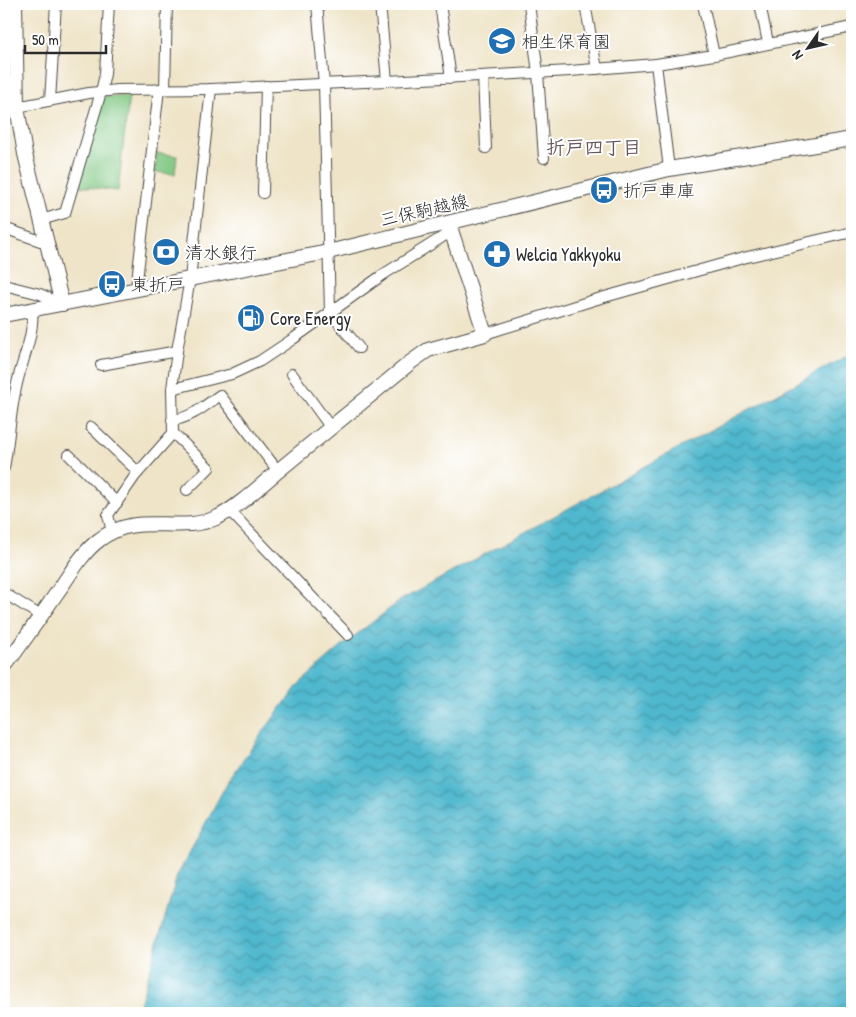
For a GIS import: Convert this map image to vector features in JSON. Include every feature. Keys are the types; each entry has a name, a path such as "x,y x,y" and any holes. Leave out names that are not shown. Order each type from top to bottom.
{"street":[{"path":"15,4 10,108 25,154 62,304"},
{"path":"50,101 56,4"},
{"path":"41,220 65,213 105,74 109,4"},
{"path":"136,289 162,89 167,4"},
{"path":"317,4 324,84 330,312 359,348"},
{"path":"380,4 386,81"},
{"path":"440,4 451,78"},
{"path":"529,4 538,73 544,158"},
{"path":"585,4 597,69"},
{"path":"704,4 714,55"},
{"path":"760,4 768,43"},
{"path":"10,108 101,92 451,78 656,64 714,55 852,28"},
{"path":"656,64 669,169"},
{"path":"483,76 486,148"},
{"path":"263,193 266,86"},
{"path":"187,490 209,468 174,433 172,389 190,279 211,89"},
{"name":"三保駒越線","path":"4,315 450,227 669,169 852,139"},
{"path":"172,389 232,374 260,361 293,340 450,227 485,334"},
{"path":"4,228 46,243"},
{"path":"4,667 92,545 125,526 143,523 174,524 203,522 217,518 428,350 594,300 744,258 852,232"},
{"path":"4,284 40,294 62,304"},
{"path":"4,468 16,389 34,321 32,309"},
{"path":"101,365 177,351"},
{"path":"292,374 330,428"},
{"path":"172,420 191,414 220,395 278,471"},
{"path":"91,427 138,472"},
{"path":"112,532 108,515 138,472 174,433"},
{"path":"69,455 117,502"},
{"path":"229,510 348,635"},
{"path":"4,593 40,616"}],"green space":[{"path":"129,96 118,191 79,186 104,97"},
{"path":"157,153 177,156 175,174 155,172"}],"water":[{"path":"852,353 852,1013 139,1013 177,876 227,783 299,684 347,642 401,600"}],"place":[{"name":"相生保育園","path":"502,41"},
{"name":"折戸車庫","path":"604,190"},
{"name":"清水銀行","path":"166,252"},
{"name":"Welcia Yakkyoku","path":"497,254"},
{"name":"東折戸","path":"112,284"},
{"name":"Core Energy","path":"251,318"}],"district":[{"name":"折戸四丁目","path":"594,147"}]}
